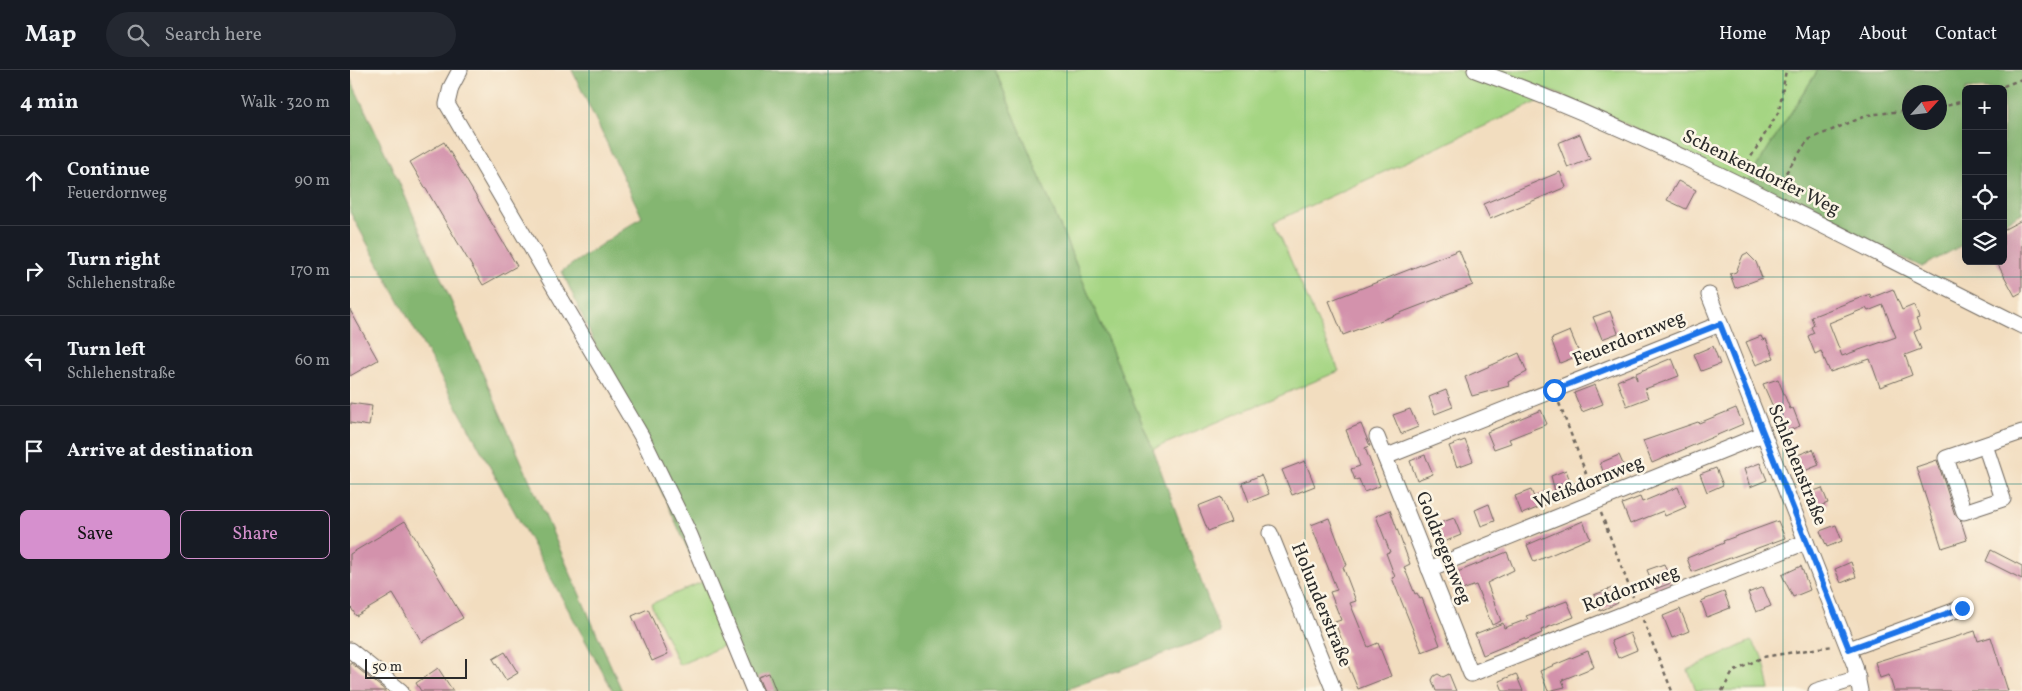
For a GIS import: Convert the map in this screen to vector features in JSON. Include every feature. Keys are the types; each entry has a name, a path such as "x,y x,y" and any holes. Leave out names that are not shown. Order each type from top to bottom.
{"street":[{"path":"460,70 451,87 447,104 642,437 690,534 754,691"},
{"name":"Schenkendorfer Weg","path":"1475,70 1549,97 1736,182 2022,326"},
{"name":"Schlehenstraße","path":"1709,295 1848,646 1859,684"},
{"name":"Feuerdornweg","path":"1385,457 1720,324"},
{"path":"1985,445 2003,499 1964,512 1946,458 2022,432"},
{"name":"Weißdornweg","path":"1429,569 1763,434"},
{"name":"Goldregenweg","path":"1377,436 1471,674"},
{"name":"Holunderstraße","path":"1270,533 1334,691"},
{"name":"Rotdornweg","path":"1471,674 1806,542"},
{"path":"1848,646 1962,608"},
{"path":"350,650 401,691"},
{"path":"1816,691 1859,684"}],"path":[{"path":"1736,182 1779,111 1786,70"},
{"path":"2006,85 2022,79"},
{"path":"1947,106 1962,101"},
{"path":"1769,198 1808,140 1868,115 1902,111"},
{"path":"1638,608 1672,691"},
{"path":"1722,691 1733,672 1763,657 1848,646"}],"green space":[{"path":"572,70 995,70 1153,449 1220,633 1062,691 752,691 562,271 642,217"},
{"path":"995,70 1458,70 1544,99 1274,222 1339,371 1153,449"},
{"path":"1489,70 1818,70 1746,183 1666,142 1556,93"},
{"path":"1818,70 2022,70 2022,213 2007,221 2007,85 1962,85 1962,245 1922,267 1746,183"},
{"path":"350,78 398,180 622,691 613,691 350,212"},
{"path":"702,582 730,643 679,665 651,604"},
{"path":"1751,641 1763,657 1770,690 1696,691 1688,670"}],"building":[{"path":"1580,134 1590,159 1568,168 1558,143"},
{"path":"444,142 517,266 483,285 410,162"},
{"path":"1560,172 1566,187 1490,219 1483,204"},
{"path":"1678,181 1696,190 1686,209 1667,200"},
{"path":"2022,220 2022,292 2015,296 1998,265 2007,265 2007,228"},
{"path":"1459,250 1473,285 1343,335 1329,301"},
{"path":"1747,253 1756,262 1762,278 1735,288 1730,274 1736,272 1743,255"},
{"path":"1893,289 1902,310 1914,305 1919,318 1916,319 1920,329 1914,332 1921,349 1905,355 1912,375 1880,387 1870,359 1830,372 1821,351 1815,354 1808,336 1814,333 1811,327 1814,325 1811,317 1870,294 1871,298","holes":["1883,305 1896,337 1842,356 1829,323 1866,308 1868,311"]},
{"path":"350,310 378,360 350,376"},
{"path":"1610,311 1618,333 1602,339 1593,317"},
{"path":"1570,331 1580,355 1560,363 1551,339"},
{"path":"1761,336 1763,340 1766,339 1774,358 1756,365 1746,342"},
{"path":"1713,346 1720,364 1701,371 1694,354"},
{"path":"1519,353 1527,372 1508,382 1509,386 1472,396 1465,377"},
{"path":"1672,358 1679,376 1645,389 1648,398 1627,406 1617,381 1634,374 1637,380 1636,373"},
{"path":"1778,379 1790,409 1793,408 1800,426 1784,432 1763,384"},
{"path":"1595,385 1603,404 1582,412 1574,393"},
{"path":"1446,390 1453,407 1435,414 1429,397"},
{"path":"350,403 372,406 369,426 350,423"},
{"path":"1736,408 1743,424 1652,463 1643,441 1699,423"},
{"path":"1410,409 1418,427 1401,434 1393,415"},
{"path":"1541,410 1547,424 1509,439 1511,443 1494,449 1487,432"},
{"path":"1361,424 1370,446 1365,448 1380,486 1364,492 1359,479 1355,480 1351,469 1360,466 1346,430"},
{"path":"1465,440 1473,461 1457,467 1449,446"},
{"path":"1813,449 1819,465 1802,472 1795,456"},
{"path":"1425,455 1433,474 1417,480 1410,461"},
{"path":"1619,455 1626,471 1606,479 1600,463"},
{"path":"1937,460 1955,515 1961,521 1967,540 1942,548 1916,467"},
{"path":"1305,461 1315,486 1292,495 1282,470"},
{"path":"1760,463 1767,480 1750,487 1744,469"},
{"path":"1716,468 1723,485 1707,492 1700,474"},
{"path":"1566,470 1574,492 1557,499 1551,476"},
{"path":"1261,475 1269,494 1249,502 1242,483"},
{"path":"1678,487 1686,507 1665,516 1663,511 1630,524 1622,504 1640,497 1642,502"},
{"path":"1822,488 1828,503 1812,509 1806,494"},
{"path":"1531,490 1534,497 1546,492 1550,503 1522,514 1515,496"},
{"path":"1221,497 1231,522 1208,531 1198,506"},
{"path":"1489,504 1495,521 1481,526 1475,510"},
{"path":"1390,510 1410,564 1404,567 1415,594 1417,593 1420,599 1422,598 1440,645 1422,652 1392,578 1395,577 1386,553 1390,552 1376,516"},
{"path":"1329,518 1347,565 1343,567 1356,601 1350,603 1368,647 1378,643 1391,676 1358,689 1344,656 1347,655 1335,622 1341,620 1330,592 1337,590 1311,525"},
{"path":"1454,518 1461,535 1444,542 1437,524"},
{"path":"405,521 463,618 422,642 393,594 356,616 350,606 350,554"},
{"path":"1583,521 1590,538 1534,562 1527,545"},
{"path":"1778,521 1785,538 1692,572 1687,558 1724,543 1723,541"},
{"path":"1836,525 1842,541 1827,547 1820,531"},
{"path":"1991,550 2022,566 2022,579 1986,561"},
{"path":"1507,552 1514,570 1487,583 1501,621 1492,625 1476,585 1462,590 1455,573"},
{"path":"1851,562 1856,577 1841,583 1835,569"},
{"path":"1664,564 1671,583 1655,589 1647,570"},
{"path":"1801,566 1810,590 1793,597 1782,575"},
{"path":"1763,587 1771,606 1756,612 1748,593"},
{"path":"1612,588 1618,603 1600,611 1594,595"},
{"path":"1724,592 1730,608 1707,617 1701,601"},
{"path":"1567,601 1574,617 1541,630 1542,633 1525,640 1524,638 1483,655 1475,634 1503,623 1504,628 1528,619 1526,616"},
{"path":"648,609 668,654 652,661 632,616"},
{"path":"1680,609 1689,631 1672,638 1663,616"},
{"path":"1975,631 1978,641 1991,637 2008,691 1894,691 1889,675 1880,678 1875,662"},
{"path":"1630,633 1637,650 1618,658 1611,641"},
{"path":"1588,651 1594,667 1562,680 1565,687 1548,691 1540,671"},
{"path":"505,652 518,673 506,680 493,659"},
{"path":"350,662 386,691 350,691"},
{"path":"438,668 453,691 421,691 416,683"},
{"path":"769,673 776,691 764,691 758,677"},
{"path":"1438,674 1443,677 1449,674 1456,691 1436,691 1432,680"},
{"path":"1516,674 1523,691 1503,691 1499,681"}],"route":[{"path":"1554,390 1720,324 1849,649 1962,608"}]}
